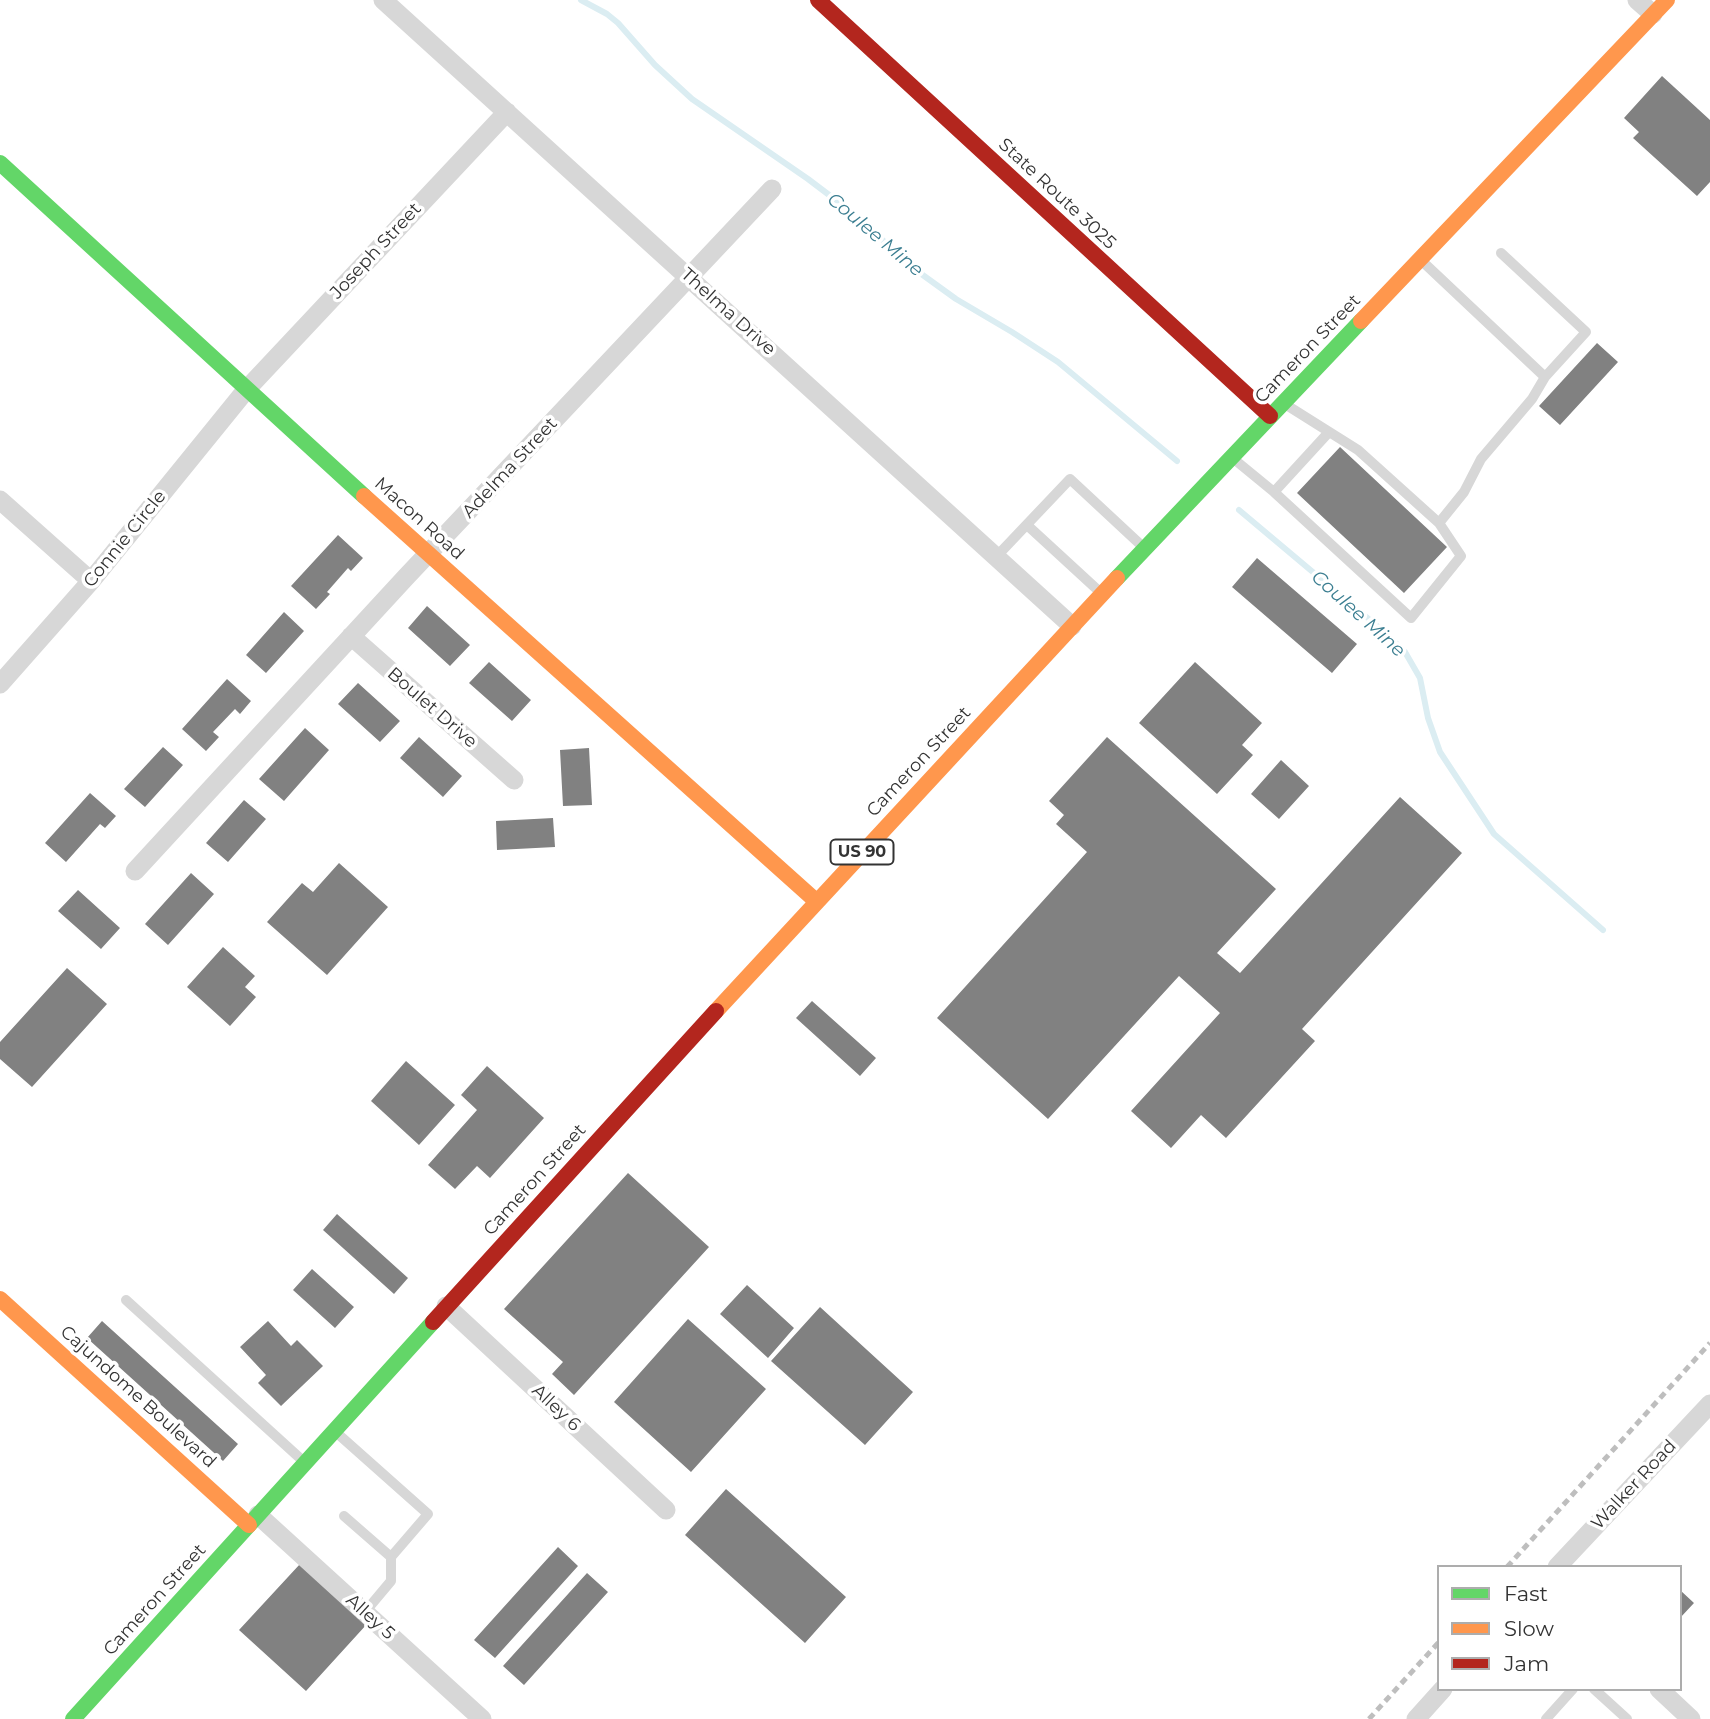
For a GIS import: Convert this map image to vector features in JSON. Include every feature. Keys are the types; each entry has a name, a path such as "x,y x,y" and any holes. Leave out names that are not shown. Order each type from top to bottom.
{"main road":[{"name":"State Route 3025","path":"818,0 1270,416"},
{"name":"Cameron Street","path":"73,1719 816,901 1145,548 1660,7"},
{"name":"Macon Road","path":"2,169 816,901"},
{"name":"Cajundome Boulevard","path":"0,1298 254,1520"}],"street":[{"name":"Thelma Drive","path":"383,0 1072,626"},
{"path":"1637,0 1660,7"},
{"name":"Joseph Street","path":"246,390 507,112"},
{"name":"Adelma Street","path":"135,871 351,636 772,189"},
{"name":"Connie Circle","path":"0,684 91,581 246,390"},
{"path":"0,500 91,581"},
{"name":"Boulet Drive","path":"351,636 514,780"},
{"name":"Alley 6","path":"446,1306 666,1510"},
{"name":"Walker Road","path":"1560,1565 1710,1404"},
{"name":"Alley 5","path":"254,1520 365,1612 482,1719"},
{"path":"1418,1718 1441,1691"},
{"path":"1661,1691 1691,1719"}],"lane":[{"path":"1439,523 1464,492 1481,459 1532,399 1545,377 1586,332 1501,253"},
{"path":"1420,259 1545,377"},
{"path":"1231,457 1274,492 1411,618 1461,556 1439,523 1358,450 1282,403"},
{"path":"1274,492 1329,432"},
{"path":"996,557 1070,479 1145,548"},
{"path":"1027,525 1102,594"},
{"path":"126,1300 305,1462"},
{"path":"335,1431 428,1514 391,1557 391,1581 365,1612"},
{"path":"344,1516 391,1557"},
{"path":"1546,1719 1571,1691"},
{"path":"1596,1691 1622,1717"}],"building":[{"path":"1662,76 1710,120 1710,182 1697,196 1633,138 1639,132 1624,118"},
{"path":"1597,343 1618,362 1560,425 1539,406"},
{"path":"1340,447 1447,547 1404,593 1297,493"},
{"path":"338,535 363,558 351,571 348,568 316,609 291,586"},
{"path":"1257,558 1357,644 1332,673 1232,587"},
{"path":"427,606 470,645 450,666 408,628"},
{"path":"284,612 304,631 266,673 246,655"},
{"path":"489,662 531,700 512,721 469,683"},
{"path":"1195,662 1262,723 1242,745 1253,755 1217,794 1139,723"},
{"path":"227,679 251,701 240,714 235,709 213,732 219,737 206,751 182,729"},
{"path":"358,683 400,721 380,742 338,704"},
{"path":"305,728 329,750 284,801 259,779"},
{"path":"419,737 462,776 443,797 400,758"},
{"path":"1107,737 1276,889 1217,953 1240,973 1400,797 1462,853 1302,1029 1315,1041 1226,1138 1201,1115 1171,1148 1131,1111 1220,1013 1179,976 1048,1119 937,1018 1087,852 1056,824 1064,815 1049,801"},
{"path":"163,747 183,765 145,807 124,789"},
{"path":"589,748 592,805 563,806 560,750"},
{"path":"1281,760 1309,786 1279,819 1251,794"},
{"path":"90,793 116,816 105,828 100,824 66,862 45,843"},
{"path":"244,800 266,819 228,862 206,843"},
{"path":"553,818 555,847 497,850 496,821"},
{"path":"339,863 388,907 327,975 267,922 302,883 313,892"},
{"path":"191,873 214,894 168,945 145,924"},
{"path":"78,890 120,928 101,949 58,911"},
{"path":"223,947 255,976 245,987 256,997 230,1026 187,987"},
{"path":"67,968 107,1004 32,1087 0,1059 0,1042"},
{"path":"812,1001 876,1058 860,1076 796,1018"},
{"path":"406,1061 455,1105 419,1145 371,1101"},
{"path":"487,1066 544,1118 490,1178 477,1166 455,1189 428,1165 477,1110 461,1095"},
{"path":"628,1173 709,1247 574,1395 552,1374 563,1362 504,1309"},
{"path":"337,1214 408,1278 394,1294 323,1230"},
{"path":"312,1269 354,1307 335,1328 293,1290"},
{"path":"747,1285 794,1328 768,1358 720,1314"},
{"path":"820,1307 913,1392 865,1445 771,1361"},
{"path":"688,1319 766,1389 691,1472 614,1402"},
{"path":"102,1321 238,1444 223,1461 87,1338"},
{"path":"268,1321 291,1346 297,1340 323,1366 281,1406 258,1383 266,1375 240,1347"},
{"path":"726,1489 846,1597 805,1643 685,1535"},
{"path":"558,1547 578,1566 495,1658 474,1640"},
{"path":"300,1564 367,1624 306,1691 239,1630"},
{"path":"587,1573 608,1592 524,1685 503,1666"},
{"path":"1682,1592 1694,1603 1682,1616"}],"waterway":[{"name":"Coulee Mine","path":"581,0 618,23 655,65 692,99 845,207 920,273 956,299 1058,362 1177,461"},
{"name":"Coulee Mine","path":"1239,510 1405,652 1420,678 1428,718 1440,752 1494,834 1603,930"}],"railway":[{"path":"1509,1565 1710,1343"},
{"path":"1369,1719 1437,1644"}],"traffic: fast":[{"path":"0,163 364,496"},
{"path":"1117,578 1361,321"},
{"path":"73,1719 433,1322"}],"traffic: slow":[{"path":"1361,321 1667,0"},
{"path":"364,496 816,901"},
{"path":"716,1011 1117,578"},
{"path":"0,1299 249,1525"}],"traffic: jam":[{"path":"818,0 1270,416"},
{"path":"433,1322 716,1011"}]}
